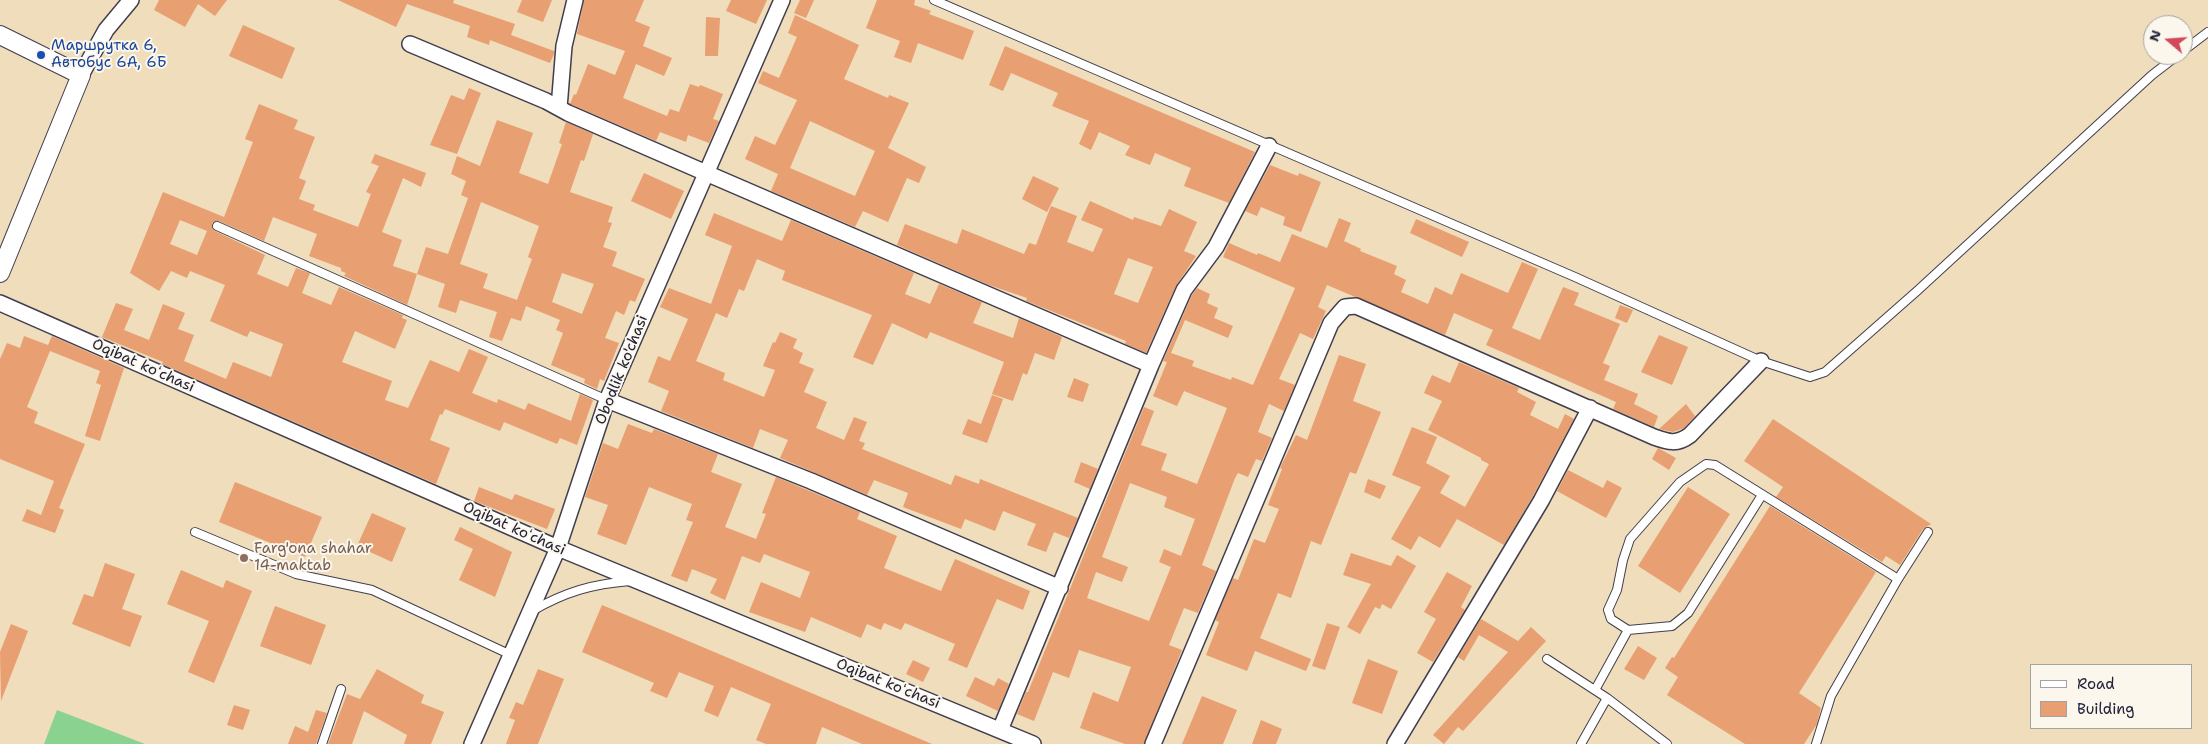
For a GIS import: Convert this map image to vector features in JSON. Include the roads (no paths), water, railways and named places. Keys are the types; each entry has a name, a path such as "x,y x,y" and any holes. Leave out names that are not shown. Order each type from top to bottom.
{"street":[{"path":"0,273 81,75 106,30 132,0"},
{"path":"559,108 564,46 575,0"},
{"name":"Obodlik ko'chasi","path":"472,744 558,548 607,400 782,0"},
{"path":"0,35 81,75"},
{"path":"410,44 1151,365"},
{"path":"1000,730 1151,365 1184,290 1216,247 1269,146"},
{"name":"Oqibat koʻchasi","path":"0,303 558,548 1033,744"},
{"path":"1153,744 1331,323 1345,307 1356,306 1654,437 1671,442 1681,442 1761,361"},
{"path":"607,400 811,481 1060,588"},
{"path":"1395,744 1541,501 1590,408"}],"lane":[{"path":"934,0 1575,277 1761,361 1810,377 1825,372 1917,291 2165,65"},
{"path":"2193,43 2208,32"},
{"path":"217,226 607,400"},
{"path":"1762,495 1688,613 1672,626 1628,630 1611,619 1608,610 1618,590 1622,560 1630,539 1680,482 1706,464 1715,465 1898,579"},
{"path":"195,532 296,574 372,590 511,655"},
{"path":"1816,744 1831,696 1898,579 1928,532"},
{"path":"530,612 557,597 600,583 638,581"},
{"path":"1595,690 1628,630"},
{"path":"1547,659 1607,698 1667,744"},
{"path":"322,744 341,689"},
{"path":"1582,744 1607,698"}],"place":[{"name":"Маршрутка 6, Автобус 6А, 6Б","path":"41,55"},
{"name":"Farg'ona shahar 14-maktab","path":"244,558"}]}
